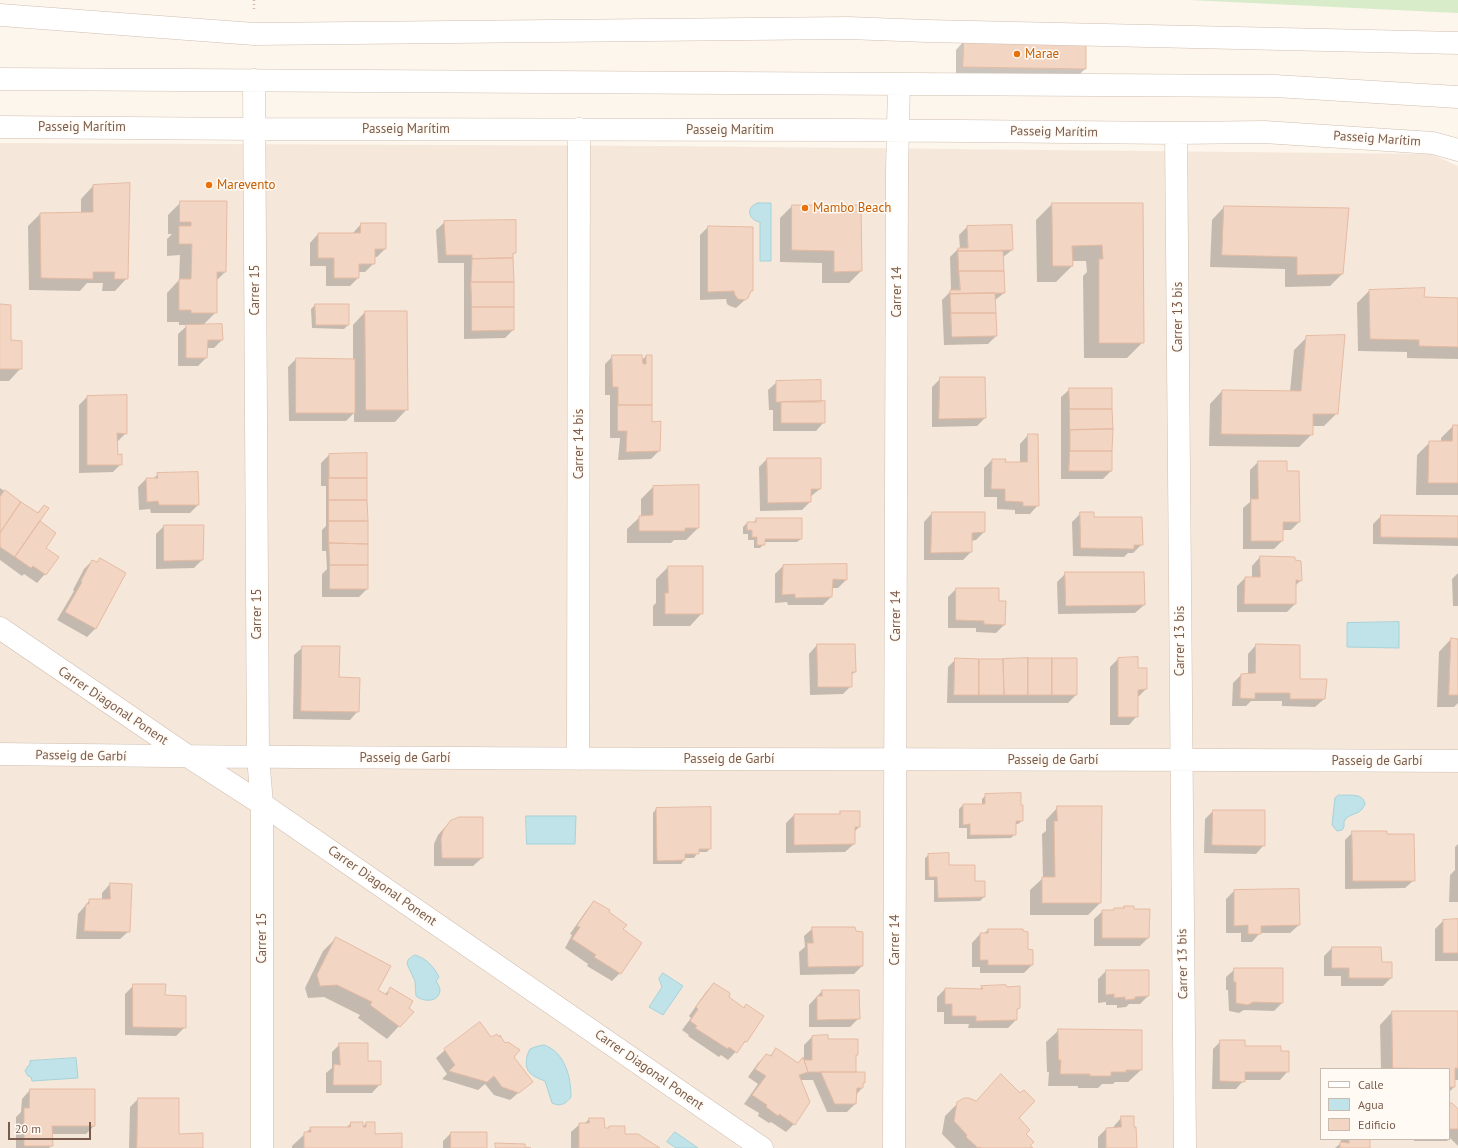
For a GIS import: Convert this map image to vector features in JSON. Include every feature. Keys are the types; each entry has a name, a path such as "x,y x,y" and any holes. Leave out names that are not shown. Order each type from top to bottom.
{"street":[{"path":"0,15 254,34 848,28 1458,43"},
{"path":"0,79 1276,86 1458,97"},
{"name":"Carrer 15","path":"254,80 258,757 262,804 262,1148"},
{"name":"Carrer 14","path":"894,1148 897,130 899,84"},
{"name":"Passeig Marítim","path":"0,126 254,129 897,130 1176,133 1264,132 1433,143 1458,150"},
{"name":"Carrer 14 bis","path":"578,759 579,129"},
{"name":"Carrer 13 bis","path":"1176,133 1185,1148"},
{"name":"Carrer Diagonal Ponent","path":"0,628 189,757 262,804 762,1148"},
{"name":"Passeig de Garbí","path":"0,754 189,757 578,759 1458,761"}],"shaded area":[{"path":"0,143 662,146 1431,154 1458,166 1458,1148 0,1148"}],"green space":[{"path":"1189,0 1458,0 1458,13"}],"water":[{"path":"758,203 771,203 771,261 760,261 760,222 753,219 750,213 751,207"},
{"path":"1399,622 1399,648 1347,647 1347,623"},
{"path":"1339,795 1358,796 1364,800 1365,804 1359,812 1346,818 1342,830 1337,831 1332,825 1335,798"},
{"path":"526,816 576,816 575,844 527,844"},
{"path":"415,955 423,958 429,963 439,977 436,981 440,990 437,997 434,999 426,1000 416,996 415,981 407,964 408,960"},
{"path":"663,973 683,986 663,1015 649,1007 662,987 659,979"},
{"path":"544,1045 551,1048 562,1059 568,1074 571,1097 563,1104 558,1105 552,1103 545,1081 537,1078 528,1071 526,1065 527,1055 530,1049"},
{"path":"76,1058 78,1078 32,1081 31,1077 28,1076 25,1071 30,1065 30,1061"},
{"path":"675,1132 698,1148 676,1148 667,1142"}],"building":[{"path":"964,40 1086,43 1086,69 963,67"},
{"path":"130,183 128,279 114,279 115,272 93,272 93,279 41,278 40,213 93,212 93,185"},
{"path":"180,201 227,201 226,272 217,272 217,313 191,313 191,310 179,310 179,279 191,279 192,244 179,244 179,226 191,226 191,222 180,222"},
{"path":"1052,203 1143,203 1144,343 1099,343 1099,259 1103,259 1102,245 1072,246 1073,266 1053,266"},
{"path":"792,205 819,205 819,208 831,209 831,205 861,205 862,271 834,272 834,251 792,250"},
{"path":"1224,206 1349,208 1343,274 1297,275 1297,257 1222,255"},
{"path":"516,220 516,253 513,253 513,258 472,259 472,255 446,255 444,221"},
{"path":"361,223 386,223 386,249 375,249 375,264 359,264 359,278 334,278 334,258 318,258 318,233 360,233"},
{"path":"1012,225 1013,250 958,251 958,248 968,248 967,226"},
{"path":"708,226 753,227 753,291 751,291 748,298 745,300 738,299 734,291 708,292"},
{"path":"958,251 1003,251 1004,271 959,271"},
{"path":"513,258 514,282 471,282 472,259"},
{"path":"959,271 1004,271 1005,293 950,294 950,290 960,290"},
{"path":"471,282 514,282 514,307 472,307"},
{"path":"1425,288 1424,297 1458,298 1458,347 1419,346 1419,340 1370,339 1369,290"},
{"path":"995,293 996,313 951,313 950,294"},
{"path":"0,304 11,305 11,340 22,341 22,369 0,369"},
{"path":"315,304 349,304 349,325 316,325"},
{"path":"472,307 514,307 514,330 472,331"},
{"path":"365,311 407,311 408,410 366,410"},
{"path":"951,313 996,313 997,336 952,337"},
{"path":"222,324 223,340 208,340 207,358 186,358 186,325"},
{"path":"1345,335 1338,414 1313,414 1313,435 1221,434 1222,390 1301,391 1306,336"},
{"path":"612,355 642,355 643,364 646,364 646,355 652,355 652,405 618,405 618,387 613,387"},
{"path":"296,358 355,359 355,413 296,413"},
{"path":"940,377 985,377 986,418 939,419"},
{"path":"821,380 821,402 776,402 776,381"},
{"path":"1069,388 1112,388 1112,409 1070,409"},
{"path":"127,395 127,434 117,433 118,455 122,454 122,465 87,465 87,396"},
{"path":"825,401 825,423 781,423 781,402"},
{"path":"618,405 652,405 652,422 661,421 660,451 626,452 627,431 618,431"},
{"path":"1070,409 1112,409 1113,429 1070,430"},
{"path":"1453,425 1458,425 1458,483 1428,483 1429,441 1452,441"},
{"path":"1113,429 1112,451 1070,451 1070,430"},
{"path":"1028,434 1038,434 1039,506 1023,506 1023,502 1005,501 1005,489 991,489 992,459 1006,459 1005,462 1027,462"},
{"path":"1070,451 1112,451 1112,471 1069,471"},
{"path":"367,453 367,478 329,478 329,454"},
{"path":"767,458 821,458 821,489 811,489 811,502 768,503"},
{"path":"1258,461 1287,461 1287,471 1299,471 1300,522 1283,522 1283,541 1251,541 1251,499 1258,499"},
{"path":"198,472 199,505 159,505 158,501 147,502 146,478 158,478 157,473"},
{"path":"329,478 367,478 367,500 329,500"},
{"path":"699,485 699,528 685,528 685,531 639,531 639,516 653,515 653,486"},
{"path":"5,490 21,502 0,533 0,497"},
{"path":"329,500 367,500 368,521 329,521"},
{"path":"21,502 38,513 44,505 49,508 15,557 0,547 0,533"},
{"path":"932,512 985,512 985,532 972,533 972,552 931,553"},
{"path":"1080,512 1094,512 1094,517 1142,517 1143,545 1134,545 1134,549 1081,548"},
{"path":"1381,515 1458,516 1458,538 1381,537"},
{"path":"756,518 802,518 802,539 765,539 765,545 757,545 757,537 752,537 752,530 747,530 747,522 756,522"},
{"path":"40,521 56,533 46,548 59,557 46,575 33,566 31,568 15,557"},
{"path":"329,521 368,521 368,544 329,543"},
{"path":"164,525 204,525 203,560 164,561"},
{"path":"329,543 368,544 368,565 330,565"},
{"path":"1260,556 1295,557 1295,560 1301,561 1302,581 1296,580 1296,604 1244,604 1245,577 1260,577"},
{"path":"100,558 126,573 96,629 65,612 82,582 81,581 92,560 97,562"},
{"path":"847,564 847,580 833,579 832,597 795,598 795,594 782,595 783,565"},
{"path":"330,565 368,565 368,589 330,589"},
{"path":"668,566 703,566 703,614 665,614 665,593 668,593"},
{"path":"1065,572 1144,572 1145,605 1066,606"},
{"path":"956,588 999,588 999,601 1006,601 1005,625 984,624 984,621 956,620"},
{"path":"1451,638 1458,639 1458,695 1449,695"},
{"path":"817,644 855,644 856,672 852,672 852,687 818,687"},
{"path":"1256,644 1300,645 1300,679 1327,679 1325,699 1290,699 1290,693 1255,693 1255,699 1240,698 1241,674 1255,673"},
{"path":"302,646 340,646 339,677 360,678 359,712 301,711"},
{"path":"1138,657 1138,668 1147,668 1147,689 1138,690 1138,717 1118,717 1118,658"},
{"path":"955,658 979,659 979,695 954,695"},
{"path":"1028,658 1028,695 1004,695 1003,659"},
{"path":"1028,658 1052,658 1052,695 1028,695"},
{"path":"1052,658 1077,658 1077,695 1052,695"},
{"path":"979,659 1003,659 1004,695 979,695"},
{"path":"1021,793 1023,821 1016,821 1016,835 970,835 970,824 963,825 963,804 985,804 985,794"},
{"path":"1057,806 1102,806 1101,903 1042,903 1042,877 1055,877 1054,821 1057,821"},
{"path":"711,807 711,849 699,849 699,854 685,854 685,860 657,861 656,808"},
{"path":"1213,810 1265,810 1265,846 1212,845"},
{"path":"840,811 860,811 860,827 855,827 855,844 794,845 794,814 840,814"},
{"path":"459,817 483,817 483,858 442,858 441,839 443,831 450,821"},
{"path":"1352,831 1387,831 1387,834 1414,834 1415,881 1353,881"},
{"path":"949,853 949,865 975,865 975,881 985,881 985,897 938,898 937,877 929,877 928,854"},
{"path":"110,883 132,884 130,932 84,931 86,904 89,904 89,899 110,899"},
{"path":"1299,889 1300,925 1261,926 1261,934 1248,934 1248,925 1234,926 1234,890"},
{"path":"594,901 610,910 609,912 627,925 623,929 642,943 621,974 594,957 596,955 572,939 580,927 577,926"},
{"path":"1124,906 1134,906 1134,909 1150,909 1149,938 1102,938 1102,910 1114,910 1114,908 1124,908"},
{"path":"1458,919 1458,953 1443,953 1443,920"},
{"path":"812,927 855,927 856,931 863,932 863,966 808,967 807,943 813,943"},
{"path":"988,929 1023,929 1023,931 1028,932 1028,949 1033,950 1033,965 988,965 988,960 980,960 980,933 988,933"},
{"path":"336,937 391,966 378,990 387,995 390,987 413,1001 409,1008 414,1012 400,1027 370,1005 372,1002 337,985 320,986 317,975"},
{"path":"1332,947 1381,947 1382,962 1392,962 1392,978 1349,978 1349,968 1332,968"},
{"path":"1234,968 1283,968 1283,1003 1253,1002 1248,1005 1236,1003"},
{"path":"1106,970 1149,970 1149,996 1135,997 1135,999 1125,1000 1125,997 1114,998 1114,994 1106,995"},
{"path":"714,983 730,993 729,997 744,1008 746,1004 764,1016 747,1042 745,1041 737,1053 695,1028 697,1026 690,1021 698,1009 696,1007"},
{"path":"133,984 166,984 165,995 186,996 186,1028 133,1027"},
{"path":"1006,985 1007,987 1020,986 1020,1008 1017,1009 1017,1020 976,1021 976,1016 952,1016 952,1004 945,1004 945,988 983,989 981,986"},
{"path":"822,990 859,990 860,1019 817,1020 817,996 822,996"},
{"path":"1392,1011 1458,1011 1458,1068 1455,1068 1455,1087 1450,1087 1450,1068 1393,1068"},
{"path":"480,1022 491,1037 497,1034 499,1037 500,1035 505,1043 508,1042 520,1050 514,1057 533,1082 519,1093 502,1087 494,1076 487,1082 449,1071 455,1065 444,1049"},
{"path":"1058,1029 1142,1030 1142,1070 1111,1072 1111,1076 1060,1074 1061,1060 1059,1060"},
{"path":"828,1035 828,1039 858,1039 856,1072 808,1072 804,1060 812,1060 812,1036"},
{"path":"1220,1040 1245,1040 1245,1046 1281,1046 1281,1051 1289,1051 1289,1072 1245,1072 1245,1082 1220,1081"},
{"path":"339,1043 368,1043 368,1061 381,1061 381,1085 333,1085 334,1064 340,1065"},
{"path":"776,1048 798,1063 803,1057 808,1072 799,1075 810,1102 795,1125 779,1114 778,1116 766,1107 767,1105 752,1095 766,1076 755,1069 766,1054 771,1056"},
{"path":"821,1072 865,1072 865,1083 863,1083 863,1088 857,1088 856,1104 835,1104"},
{"path":"1001,1074 1020,1093 1024,1090 1035,1101 1019,1118 1030,1130 1026,1134 1034,1142 1030,1146 1033,1148 978,1148 966,1137 967,1135 954,1121 957,1102 964,1098 969,1098 976,1101"},
{"path":"30,1089 95,1089 95,1126 52,1126 53,1146 24,1146 24,1108 29,1108"},
{"path":"138,1098 179,1098 179,1134 203,1133 203,1148 137,1148"},
{"path":"1450,1103 1458,1109 1458,1129 1450,1129"},
{"path":"1121,1116 1134,1116 1137,1148 1106,1148 1106,1128 1121,1127"},
{"path":"589,1118 604,1118 605,1128 609,1128 609,1126 625,1126 625,1134 638,1134 660,1148 579,1148 579,1123 589,1123"},
{"path":"351,1122 363,1122 363,1127 366,1127 366,1122 375,1122 375,1134 402,1133 402,1148 304,1148 304,1132 311,1132 310,1127 350,1127"},
{"path":"451,1132 487,1132 487,1148 451,1148"},
{"path":"1349,1140 1370,1140 1370,1148 1340,1148 1340,1142 1349,1143"},
{"path":"495,1143 525,1144 525,1147 531,1148 496,1148"}],"place":[{"name":"Marae","path":"1017,54"},
{"name":"Marevento","path":"209,185"},
{"name":"Mambo Beach","path":"805,208"}]}
